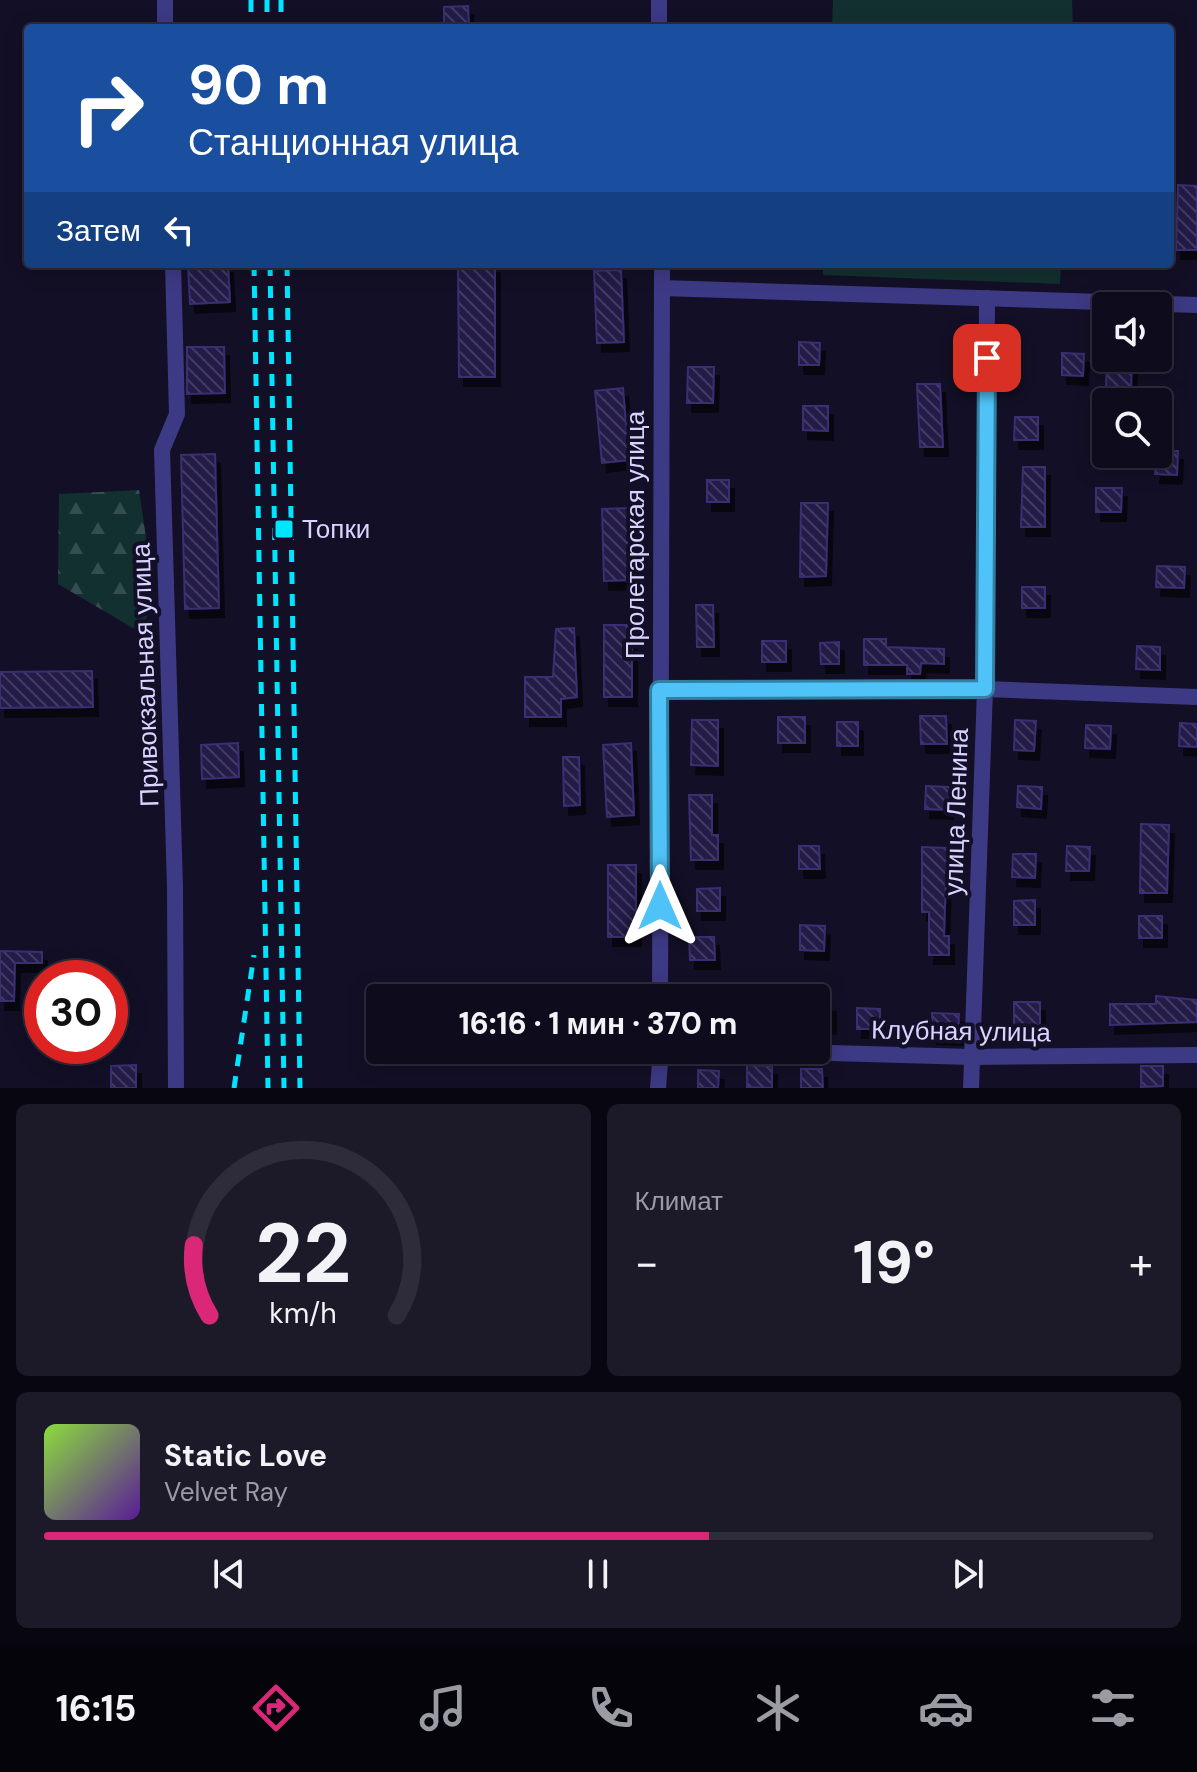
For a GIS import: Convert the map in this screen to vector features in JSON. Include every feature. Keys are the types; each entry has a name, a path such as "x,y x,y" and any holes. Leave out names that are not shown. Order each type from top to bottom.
{"street":[{"path":"165,0 165,24"},
{"path":"659,0 659,24"},
{"name":"Привокзальная улица","path":"173,268 177,414 162,450 175,887 176,1088"},
{"name":"Пролетарская улица","path":"660,984 662,268"},
{"path":"662,288 1197,305"},
{"name":"улица Ленина","path":"971,1088 985,689 987,298"},
{"path":"659,690 985,689 1197,697"},
{"name":"Клубная улица","path":"830,1053 971,1057 1197,1055"},
{"path":"658,1088 660,1064"}],"green space":[{"path":"833,0 1072,0 1073,24 832,24"},
{"path":"823,268 1061,268 1060,284 823,275"},
{"path":"139,490 153,585 145,625 133,628 58,584 59,494"}],"building":[{"path":"468,6 469,24 444,24 444,7"},
{"path":"1178,185 1197,186 1197,250 1176,250"},
{"path":"188,268 228,268 230,302 190,304"},
{"path":"458,268 495,268 495,377 459,377"},
{"path":"621,270 624,342 597,343 594,271"},
{"path":"799,342 820,343 819,365 799,365"},
{"path":"187,347 224,347 225,393 187,394"},
{"path":"1062,353 1084,354 1083,376 1062,375"},
{"path":"688,367 714,367 713,403 687,403"},
{"path":"1107,372 1132,372 1131,388 1106,388"},
{"path":"917,384 940,384 943,447 920,447"},
{"path":"623,388 629,460 602,463 595,391"},
{"path":"803,406 828,406 828,431 803,430"},
{"path":"1015,417 1038,417 1038,440 1014,440"},
{"path":"1172,451 1178,451 1177,475 1155,474 1156,468 1172,468"},
{"path":"215,454 219,608 185,609 181,455"},
{"path":"1023,467 1045,467 1045,527 1021,527"},
{"path":"707,480 729,480 729,502 707,502"},
{"path":"1096,488 1122,488 1121,512 1096,512"},
{"path":"801,503 828,503 826,576 800,577"},
{"path":"629,508 632,580 604,581 602,509"},
{"path":"1157,566 1185,567 1184,588 1156,587"},
{"path":"1022,587 1045,587 1045,608 1022,608"},
{"path":"696,605 713,605 714,647 697,647"},
{"path":"604,625 632,625 632,697 604,697"},
{"path":"574,628 577,697 561,699 561,717 525,717 525,677 553,677 556,629"},
{"path":"864,639 886,639 886,647 944,649 944,664 921,663 920,674 907,674 907,665 864,665"},
{"path":"762,641 786,641 786,662 762,662"},
{"path":"839,642 839,664 821,664 820,643"},
{"path":"1137,646 1160,647 1160,670 1136,669"},
{"path":"92,671 93,707 0,708 0,672"},
{"path":"920,716 946,716 947,744 921,744"},
{"path":"778,717 805,717 805,743 778,743"},
{"path":"692,720 718,720 718,766 691,765"},
{"path":"1015,720 1036,721 1034,751 1014,750"},
{"path":"837,722 858,722 858,746 837,746"},
{"path":"1180,723 1197,724 1197,747 1179,746"},
{"path":"1086,725 1111,726 1110,749 1085,748"},
{"path":"238,743 239,777 202,779 201,745"},
{"path":"631,743 634,815 607,817 603,745"},
{"path":"563,757 579,757 580,805 564,806"},
{"path":"926,786 949,787 948,810 925,809"},
{"path":"1018,786 1042,787 1041,809 1017,807"},
{"path":"689,795 712,795 712,835 718,835 718,860 691,860"},
{"path":"1141,824 1169,825 1167,893 1140,893"},
{"path":"799,846 819,846 820,869 799,869"},
{"path":"1067,846 1090,847 1089,871 1066,871"},
{"path":"922,847 947,848 944,936 949,936 949,955 929,955 929,912 922,912"},
{"path":"1013,854 1036,854 1035,878 1012,877"},
{"path":"608,865 636,865 636,937 608,937"},
{"path":"720,888 720,911 697,911 697,889"},
{"path":"1035,900 1035,925 1014,925 1014,901"},
{"path":"1139,916 1162,916 1162,938 1139,938"},
{"path":"800,925 825,926 824,951 800,950"},
{"path":"689,937 714,937 715,960 690,960"},
{"path":"0,951 42,952 42,960 15,963 14,1001 0,1001"},
{"path":"1156,996 1197,1000 1197,1022 1110,1025 1110,1004 1156,1004"},
{"path":"1014,1002 1040,1002 1040,1025 1014,1025"},
{"path":"857,1008 880,1009 880,1029 857,1029"},
{"path":"932,1013 959,1014 958,1036 932,1035"},
{"path":"136,1065 136,1088 111,1088 111,1066"},
{"path":"747,1065 772,1066 772,1088 747,1087"},
{"path":"1141,1066 1163,1066 1163,1086 1141,1087"},
{"path":"801,1069 822,1069 823,1088 801,1088"},
{"path":"698,1070 719,1071 718,1088 698,1088"}],"railway":[{"path":"251,0 251,24"},
{"path":"267,0 267,24"},
{"path":"281,0 281,24"},
{"path":"254,268 268,1088"},
{"path":"270,268 284,1088"},
{"path":"287,268 300,1088"},
{"path":"234,1088 254,955"}],"place":[{"name":"Топки","path":"284,529"}],"route":[{"path":"660,906 659,690 985,689 987,358"}]}
